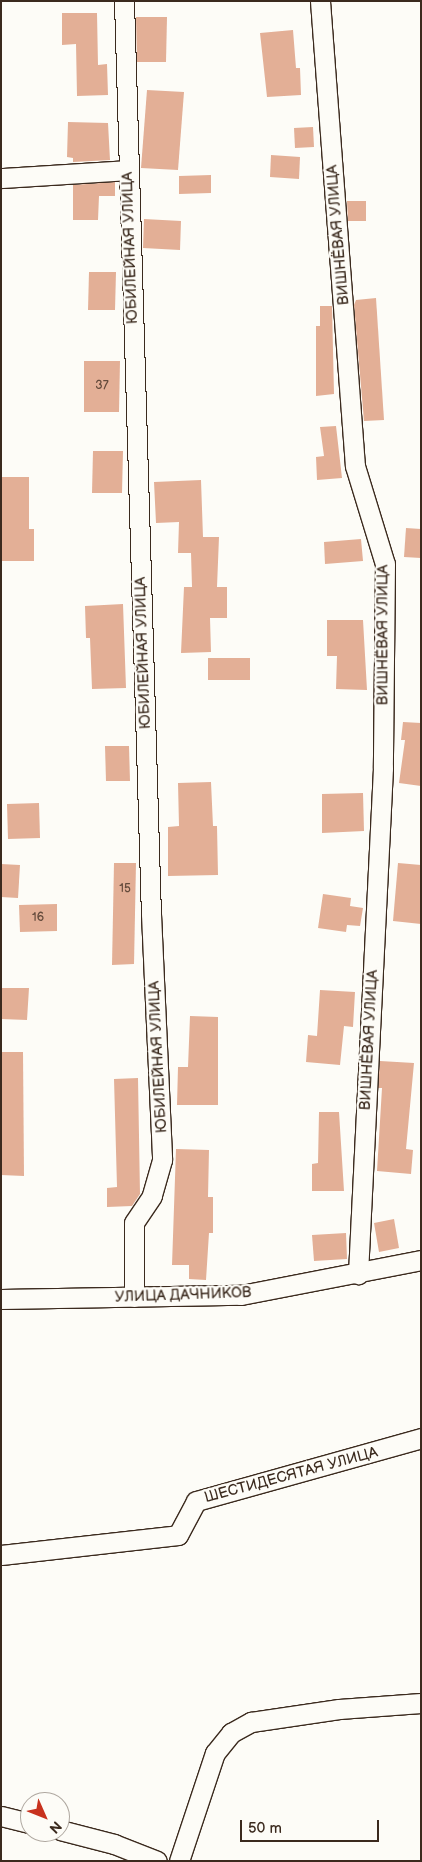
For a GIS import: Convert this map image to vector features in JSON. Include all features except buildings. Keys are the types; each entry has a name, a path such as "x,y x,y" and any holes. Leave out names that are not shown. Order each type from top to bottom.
{"street":[{"name":"ЮБИЛЕЙНАЯ УЛИЦА","path":"124,1 128,170 162,1160 152,1196 134,1223 134,1297"},
{"name":"ВИШНЁВАЯ УЛИЦА","path":"320,1 355,466 385,564 383,768 358,1274"},
{"path":"1,178 128,170"},
{"name":"УЛИЦА ДАЧНИКОВ","path":"1,1299 241,1295 358,1274 421,1260"},
{"name":"ШЕСТИДЕСЯТАЯ УЛИЦА","path":"1,1555 178,1535 196,1501 421,1438"},
{"path":"179,1861 215,1754 231,1733 251,1722 339,1709 421,1703"},
{"path":"1,1816 20,1821"},
{"path":"70,1833 114,1844 157,1861"}]}
